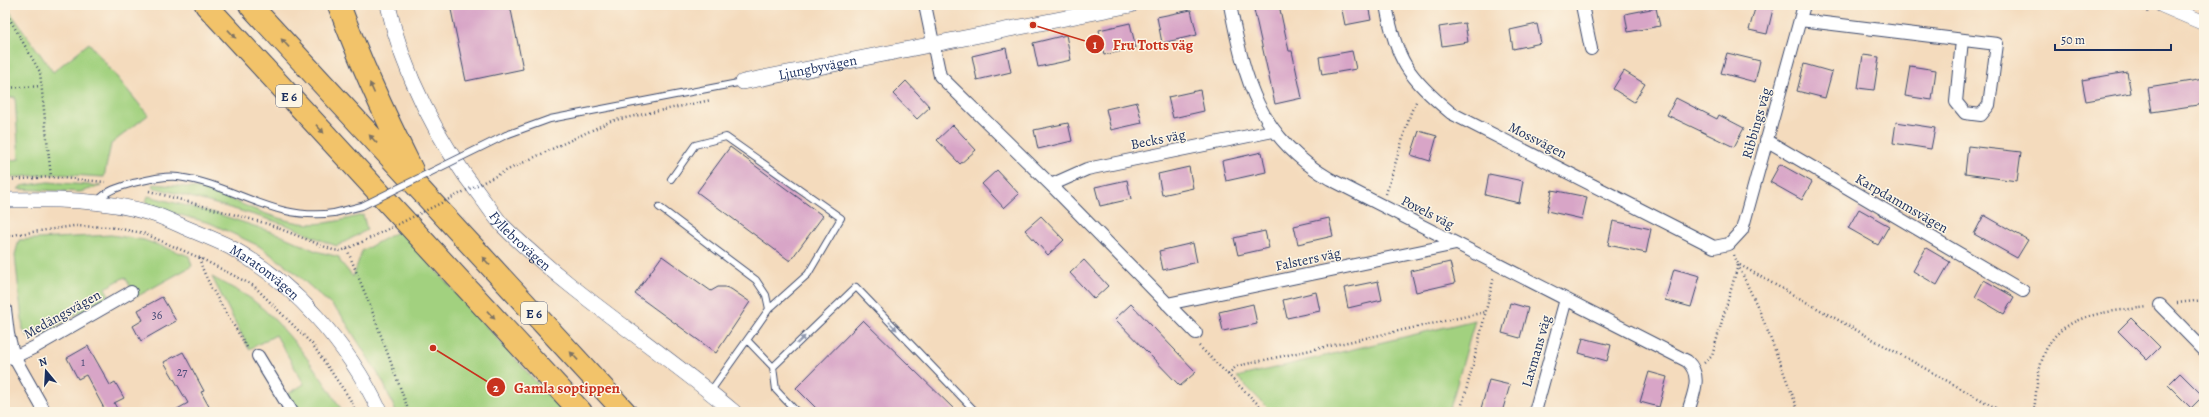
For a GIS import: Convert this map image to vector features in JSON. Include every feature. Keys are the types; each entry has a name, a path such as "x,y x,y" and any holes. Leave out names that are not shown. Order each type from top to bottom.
{"highway":[{"name":"E 6","path":"206,5 581,412"},
{"name":"E 6","path":"250,5 625,412"},
{"path":"339,5 374,93 422,191"}],"street":[{"name":"Fyllebrovägen","path":"388,5 395,37 420,98 462,172 502,225 580,294 710,392 734,412"},
{"path":"925,5 932,45 940,76 1051,185 1196,333"},
{"name":"Ljungbyvägen","path":"743,82 1131,5"},
{"name":"Povels väg","path":"1230,5 1246,75 1258,105 1273,131 1297,156 1319,172 1382,206 1687,360 1695,371"},
{"name":"Mossvägen","path":"1386,5 1391,32 1408,70 1423,90 1450,113 1714,247 1729,244"},
{"path":"1582,5 1591,49"},
{"name":"Ribbings väg","path":"1729,244 1742,230 1804,5"},
{"path":"2162,5 2204,23"},
{"path":"1800,20 1997,44 1989,105 1981,115 1964,113 1956,102 1962,40"},
{"name":"Becks väg","path":"1051,185 1087,169 1273,131"},
{"name":"Karpdammsvägen","path":"1766,140 2023,291"},
{"name":"Maratonvägen","path":"5,200 58,199 128,208 151,213 229,247 282,284 331,334 359,374 380,412"},
{"name":"Falsters väg","path":"1167,304 1456,244"},
{"name":"Medängsvägen","path":"10,357 35,347 131,292"},
{"name":"Laxmans väg","path":"1535,412 1566,299"},
{"path":"2160,305 2204,350"},
{"path":"5,309 10,357 45,412"},
{"path":"258,356 292,412"},
{"path":"1688,412 1696,383 1695,371"}],"lane":[{"name":"Ljungbyvägen","path":"97,203 102,196 121,186 149,179 177,177 212,185 272,209 305,215 334,213 362,206 506,135 550,119 743,82"},
{"path":"671,179 695,145 726,137 841,218 808,274 769,309 710,392"},
{"path":"659,207 756,280 766,295 769,309"},
{"path":"773,367 856,288 976,412"},
{"path":"747,340 773,367 776,390 797,412"}],"path":[{"path":"5,11 40,72 51,178"},
{"path":"5,88 41,86"},
{"path":"1382,206 1411,112 1423,90"},
{"path":"5,180 51,178 104,182 121,186 138,193 146,191 156,192 268,224 333,250 347,249 611,121 712,100"},
{"path":"123,230 128,208"},
{"path":"5,236 74,226 123,230 142,233 200,258 254,286 312,344 350,399 356,412"},
{"path":"1729,244 1761,314 1799,412"},
{"path":"347,249 371,308 409,412"},
{"path":"200,258 203,269 248,350 258,356"},
{"path":"1460,412 1498,264"},
{"path":"1695,371 1712,356 1738,264"},
{"path":"1738,264 2003,412"},
{"path":"2034,412 2043,357 2053,340 2064,329 2078,320 2097,314 2204,300"},
{"path":"1228,374 1237,366 1486,312"},
{"path":"1196,333 1196,342 1266,412"}],"green space":[{"path":"5,5 53,72 89,43 148,115 111,144 104,177 55,174 5,178 5,161 19,159 15,97 5,98"},
{"path":"48,182 101,186 80,192 18,189 21,186"},
{"path":"153,184 201,189 276,217 300,223 316,224 340,221 363,215 367,230 337,246 289,226 238,210 152,187"},
{"path":"148,196 215,213 278,234 316,251 339,257 340,261 353,277 362,251 400,230 563,412 396,412 383,382 340,313 292,270 259,246 210,223 158,209 146,202"},
{"path":"111,235 144,240 189,256 192,266 136,297 125,277 105,288 109,295 35,339 28,337 23,330 15,255 19,240"},
{"path":"212,277 250,298 276,322 313,366 343,412 299,412 288,394 304,384 276,335 249,349"},
{"path":"1475,320 1449,412 1272,412 1237,377"}],"building":[{"path":"450,5 510,5 523,69 466,81"},
{"path":"1253,5 1279,5 1289,51 1292,51 1302,98 1275,104"},
{"path":"1341,5 1368,5 1371,20 1345,25"},
{"path":"1756,5 1774,5 1767,34 1749,30"},
{"path":"1656,8 1660,26 1628,32 1625,14"},
{"path":"1191,10 1197,35 1162,43 1157,17"},
{"path":"1130,23 1136,48 1104,55 1099,30"},
{"path":"1465,23 1468,42 1442,46 1439,27"},
{"path":"1537,24 1541,43 1513,49 1510,30"},
{"path":"1066,35 1071,60 1038,67 1033,43"},
{"path":"1006,48 1011,72 977,80 972,56"},
{"path":"1352,51 1356,69 1322,75 1319,57"},
{"path":"1727,53 1760,61 1755,82 1721,73"},
{"path":"1863,55 1879,57 1874,90 1858,88"},
{"path":"1804,64 1832,72 1825,98 1797,91"},
{"path":"1910,66 1936,70 1932,100 1905,96"},
{"path":"1624,71 1645,84 1634,102 1613,89"},
{"path":"2127,72 2131,93 2086,101 2082,80"},
{"path":"2204,79 2204,104 2152,112 2148,88"},
{"path":"906,81 930,107 917,119 893,94"},
{"path":"1200,90 1204,111 1173,118 1168,97"},
{"path":"1676,98 1717,119 1719,115 1744,128 1734,147 1667,115"},
{"path":"1137,102 1142,123 1111,130 1106,109"},
{"path":"1896,122 1935,128 1931,149 1893,143"},
{"path":"1068,123 1072,141 1038,149 1034,130"},
{"path":"953,125 976,150 960,164 937,140"},
{"path":"1419,131 1437,136 1430,161 1411,155"},
{"path":"1968,146 2021,152 2017,181 1965,174"},
{"path":"730,147 823,216 790,261 697,192"},
{"path":"1262,152 1266,172 1226,181 1222,161"},
{"path":"1780,164 1812,182 1802,200 1770,182"},
{"path":"1189,167 1193,188 1162,195 1158,174"},
{"path":"997,170 1019,194 1004,208 982,184"},
{"path":"1489,174 1523,181 1519,203 1485,195"},
{"path":"1127,180 1131,199 1100,206 1095,187"},
{"path":"1552,190 1587,197 1582,219 1547,211"},
{"path":"1859,209 1889,226 1878,245 1848,228"},
{"path":"1984,215 2028,240 2017,258 1974,234"},
{"path":"1041,216 1064,240 1048,255 1025,230"},
{"path":"1329,218 1333,236 1298,244 1294,226"},
{"path":"1613,221 1651,229 1646,253 1608,245"},
{"path":"1265,231 1269,248 1238,255 1234,238"},
{"path":"1193,243 1197,262 1163,270 1159,251"},
{"path":"1926,248 1950,262 1937,285 1913,271"},
{"path":"662,256 711,291 718,287 725,287 731,289 750,302 716,353 635,294"},
{"path":"1084,260 1108,286 1094,299 1070,273"},
{"path":"1450,262 1455,283 1416,292 1411,271"},
{"path":"1674,269 1700,276 1691,307 1665,300"},
{"path":"1984,280 2014,297 2004,314 1975,297"},
{"path":"1378,281 1382,300 1348,308 1344,288"},
{"path":"1316,292 1320,311 1287,318 1283,300"},
{"path":"162,297 176,321 141,341 133,326 143,320 138,310"},
{"path":"1510,303 1528,308 1520,338 1502,333"},
{"path":"1131,304 1196,372 1180,386 1115,319"},
{"path":"1253,304 1257,324 1223,331 1219,312"},
{"path":"2131,318 2160,347 2147,360 2118,331"},
{"path":"863,320 957,412 820,412 796,388"},
{"path":"1583,338 1611,345 1607,361 1579,353"},
{"path":"88,346 110,385 115,382 124,398 114,403 119,412 106,412 86,375 78,379 67,358"},
{"path":"183,352 204,391 201,392 212,412 172,412 188,403 164,362"},
{"path":"1649,372 1667,377 1659,407 1640,402"},
{"path":"2180,373 2203,396 2191,408 2168,385"},
{"path":"1489,380 1510,385 1502,412 1480,412"}],"place":[{"name":"Fru Totts väg","path":"1033,25"},
{"name":"Gamla soptippen","path":"433,348"}]}
